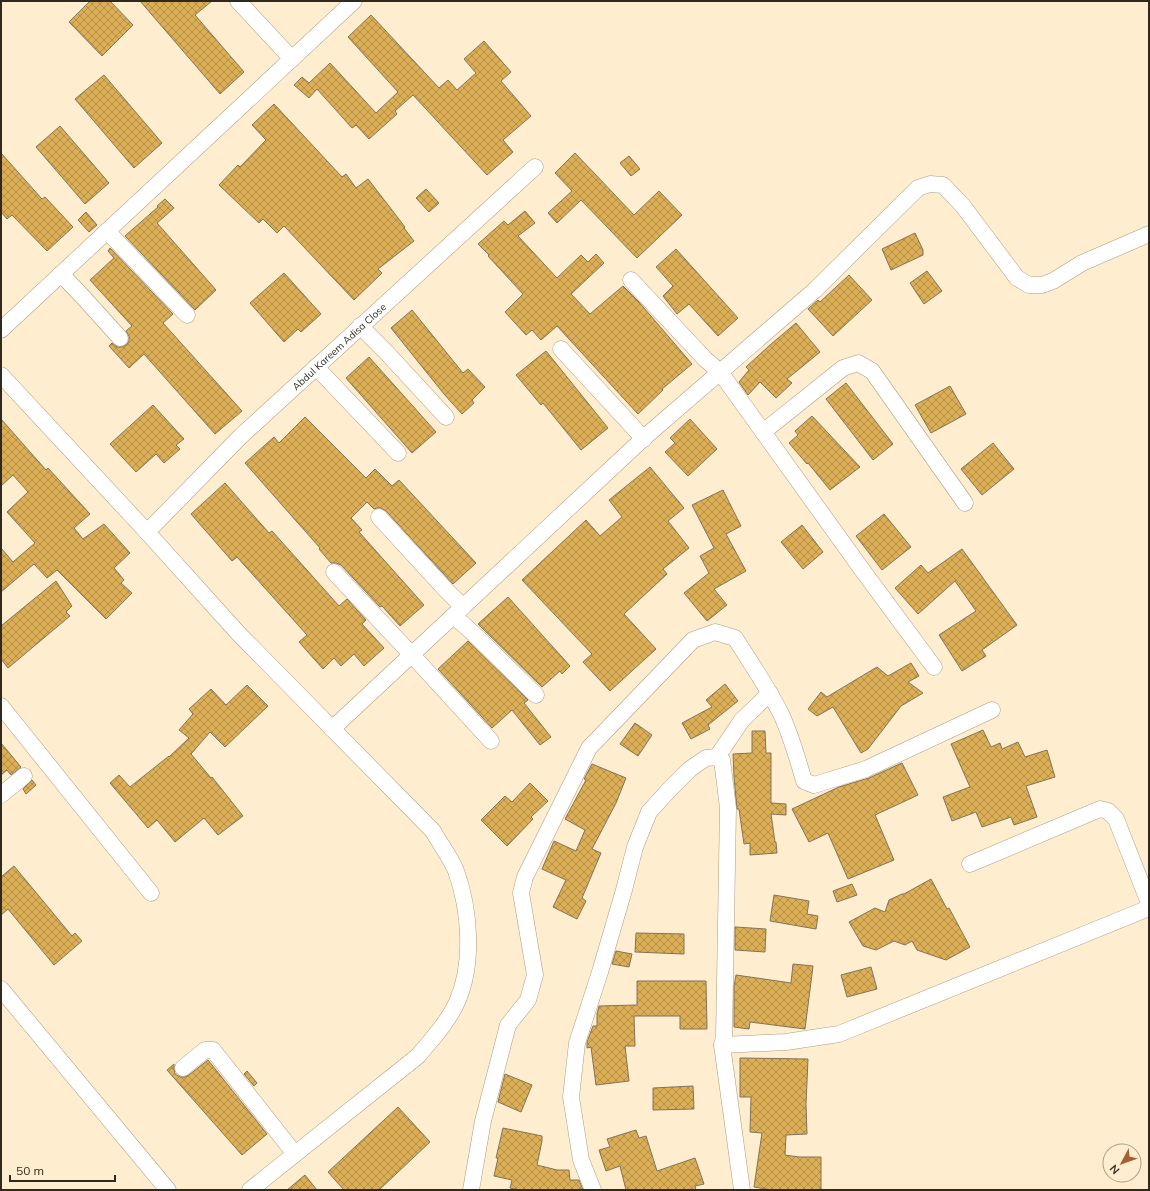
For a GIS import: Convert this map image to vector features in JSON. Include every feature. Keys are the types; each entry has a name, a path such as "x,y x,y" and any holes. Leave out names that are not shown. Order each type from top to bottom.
{"street":[{"path":"238,1 292,58"},
{"path":"1,330 354,1"},
{"name":"Abdul Kareem Adisa Close","path":"147,532 241,436 535,167"},
{"path":"332,729 644,439 815,290 918,188 930,184 942,185 963,206 1017,278 1029,285 1042,285 1053,281 1082,263 1149,234"},
{"path":"107,231 187,315"},
{"path":"61,274 120,338"},
{"path":"631,280 705,359 720,372 934,667"},
{"path":"360,326 386,352 446,418"},
{"path":"561,349 644,439"},
{"path":"763,432 843,368 858,363 872,371 964,503"},
{"path":"316,367 398,453"},
{"path":"1,375 147,532 238,633 433,831 455,870 465,901 468,936 468,968 457,1002 441,1029 418,1056 250,1190"},
{"path":"378,517 446,590 474,634 536,695"},
{"path":"334,572 492,741"},
{"path":"471,1190 483,1122 508,1025 528,1000 535,975 521,893 525,877 589,748 693,640 715,632 735,638 770,693 782,716 797,757 804,782 814,785 866,769 992,710"},
{"path":"717,757 742,720 770,693"},
{"path":"1,706 151,893"},
{"path":"593,1190 581,1160 570,1097 577,1043 611,935 635,847 649,812 690,769 706,758 717,757 722,760 728,808 724,1030 722,1045 742,1190"},
{"path":"1,795 24,776"},
{"path":"970,864 1100,809 1108,811 1116,819 1149,903"},
{"path":"722,1045 786,1042 839,1034 1149,908"},
{"path":"1,989 168,1190"},
{"path":"183,1068 205,1050 213,1050 294,1154"}],"building":[{"path":"90,1 110,1 133,25 102,56 69,22"},
{"path":"140,1 212,1 195,15 244,72 220,94"},
{"path":"371,15 439,88 448,80 457,90 476,73 464,59 484,41 511,72 501,81 531,116 503,140 513,152 487,175 413,95 395,111 397,114 369,139 356,125 352,128 317,89 309,98 294,85 302,77 309,83 330,63 376,113 398,92 348,37"},
{"path":"104,75 162,143 134,168 75,99"},
{"path":"274,104 342,177 346,174 356,188 368,179 414,241 378,269 382,273 354,300 284,226 277,233 263,219 259,223 219,185 238,165 240,167 266,140 252,125"},
{"path":"60,126 109,183 85,204 36,147"},
{"path":"1,153 42,199 45,197 73,227 47,251 12,215 7,219 1,212"},
{"path":"575,153 634,215 659,191 682,215 637,258 581,200 557,223 548,213 572,191 555,173"},
{"path":"629,156 640,169 631,176 620,163"},
{"path":"426,189 439,203 429,212 416,198"},
{"path":"165,199 174,208 157,223 216,290 195,310 125,236"},
{"path":"525,211 535,223 518,236 557,278 581,255 588,262 596,254 604,263 571,294 590,314 623,286 638,301 692,364 662,389 663,390 638,414 557,326 541,340 532,330 526,335 505,312 523,294 478,244 504,221 508,225"},
{"path":"86,212 97,225 89,232 78,220"},
{"path":"915,233 923,250 923,255 891,270 882,249"},
{"path":"110,248 173,314 163,323 242,411 215,434 144,354 129,368 109,346 112,343 117,347 126,345 129,341 129,336 126,331 132,326 90,280 114,258 108,251"},
{"path":"676,249 738,318 718,336 689,304 677,314 663,296 673,286 656,267"},
{"path":"927,271 942,291 924,304 910,283"},
{"path":"284,273 321,314 301,332 298,329 284,342 250,303"},
{"path":"849,275 872,300 833,336 808,309 818,300 820,302"},
{"path":"412,310 463,373 468,369 485,387 472,400 474,403 462,414 391,328"},
{"path":"796,323 820,352 787,379 792,383 776,398 760,382 748,395 739,382 749,370 746,367"},
{"path":"546,351 608,428 581,450 543,403 541,405 516,375"},
{"path":"369,357 436,432 412,453 346,378"},
{"path":"846,383 893,444 873,460 826,399"},
{"path":"950,386 966,414 931,433 915,405"},
{"path":"153,405 184,439 176,445 180,449 164,463 156,454 136,472 110,444"},
{"path":"812,416 860,467 830,490 789,443 798,435 795,431"},
{"path":"305,417 366,478 375,469 392,486 399,480 476,563 453,584 386,511 381,508 374,509 367,502 351,518 362,530 359,532 424,605 400,626 341,565 331,563 319,549 320,548 245,463 274,437 279,443"},
{"path":"1,419 46,470 48,468 90,514 74,528 83,539 104,524 130,553 114,568 124,580 121,583 132,593 106,619 57,570 47,578 34,564 1,592 1,548 13,562 35,543 7,512 28,492 13,475 1,486"},
{"path":"690,419 717,449 688,476 665,452 675,443 670,438"},
{"path":"993,443 1014,469 982,495 961,469"},
{"path":"650,467 684,508 668,521 689,548 663,569 667,574 624,614 656,649 610,691 583,662 592,654 522,580 586,520 600,536 622,517 609,500"},
{"path":"225,483 269,533 272,531 339,606 347,599 366,620 362,624 384,648 364,666 354,654 341,666 334,658 323,669 299,642 307,635 237,557 232,561 191,514"},
{"path":"723,490 741,526 726,534 746,571 714,589 727,605 707,621 684,593 709,573 700,556 714,548 692,505"},
{"path":"884,514 911,547 882,570 856,536"},
{"path":"802,525 823,552 803,569 781,542"},
{"path":"962,549 1017,625 982,650 986,656 962,671 939,635 976,611 955,581 918,614 895,588 921,565 928,573"},
{"path":"56,581 72,606 66,612 70,616 8,668 1,659 1,626"},
{"path":"508,597 570,666 562,674 560,671 542,687 478,624"},
{"path":"468,641 528,700 524,703 551,737 540,745 512,710 492,728 438,669"},
{"path":"911,663 919,676 908,682 923,693 901,706 868,749 861,753 833,707 817,716 808,709 821,692 827,697 877,667 888,676"},
{"path":"725,684 738,701 708,725 710,729 691,739 682,723 712,707 706,700"},
{"path":"247,685 268,706 225,747 210,732 191,754 211,778 212,777 243,816 218,835 204,818 175,842 157,820 148,828 110,783 119,775 130,787 169,757 189,738 179,730 193,714 189,709 211,689 226,705"},
{"path":"635,723 652,735 638,756 620,744"},
{"path":"983,730 991,747 1000,743 1002,749 1018,742 1025,757 1047,750 1055,777 1026,786 1037,817 1014,825 1011,817 982,827 976,812 952,821 943,797 970,787 951,744"},
{"path":"752,731 765,731 766,753 771,753 771,803 786,804 786,815 771,814 777,853 750,855 750,843 744,844 739,809 737,809 733,754 752,753"},
{"path":"1,743 21,767 11,775 7,770 1,775"},
{"path":"902,763 918,795 875,815 894,860 848,879 828,833 809,842 792,809 839,787 869,778"},
{"path":"592,764 626,778 616,803 592,849 601,853 582,898 586,901 577,919 553,907 566,880 542,869 554,841 576,851 585,830 565,819 586,780 584,779"},
{"path":"32,780 36,785 26,794 23,789"},
{"path":"530,783 548,801 531,817 533,819 507,846 481,820 505,796 512,802"},
{"path":"14,866 72,936 75,933 82,941 54,965 8,909 1,915 1,877"},
{"path":"931,879 970,947 946,960 917,950 912,941 905,945 894,941 876,950 863,946 849,922 875,908 885,912 889,900 904,894"},
{"path":"852,884 857,895 837,902 833,891"},
{"path":"774,895 809,901 807,914 818,916 816,929 770,921"},
{"path":"735,927 766,929 765,952 735,950"},
{"path":"636,933 684,934 684,954 635,952"},
{"path":"616,951 632,954 629,967 612,964"},
{"path":"793,964 813,966 805,1029 750,1022 749,1029 734,1027 734,986 736,975 791,983"},
{"path":"871,967 877,989 847,997 841,975"},
{"path":"637,981 706,981 707,1029 680,1029 680,1016 634,1016 635,1046 625,1046 629,1081 596,1085 591,1047 587,1048 587,1042 593,1026 597,1026 599,1006 637,1005"},
{"path":"740,1058 808,1059 806,1104 807,1134 786,1135 785,1155 799,1157 821,1157 821,1190 772,1190 754,1187 762,1133 750,1132 751,1097 740,1097"},
{"path":"208,1060 267,1134 242,1155 167,1070 174,1064 175,1074 180,1077 185,1077"},
{"path":"247,1071 257,1083 254,1086 244,1074"},
{"path":"505,1074 532,1085 521,1112 498,1102"},
{"path":"693,1086 694,1109 653,1110 653,1088"},
{"path":"398,1107 430,1142 379,1190 344,1190 328,1172"},
{"path":"503,1128 542,1136 537,1165 557,1170 569,1170 570,1180 579,1180 583,1190 519,1190 510,1188 512,1180 494,1176 498,1158 496,1158"},
{"path":"636,1130 639,1138 646,1136 657,1171 695,1158 704,1184 695,1186 696,1190 626,1190 620,1166 606,1171 599,1150 610,1147 607,1139"},
{"path":"305,1175 317,1190 287,1190"}]}
